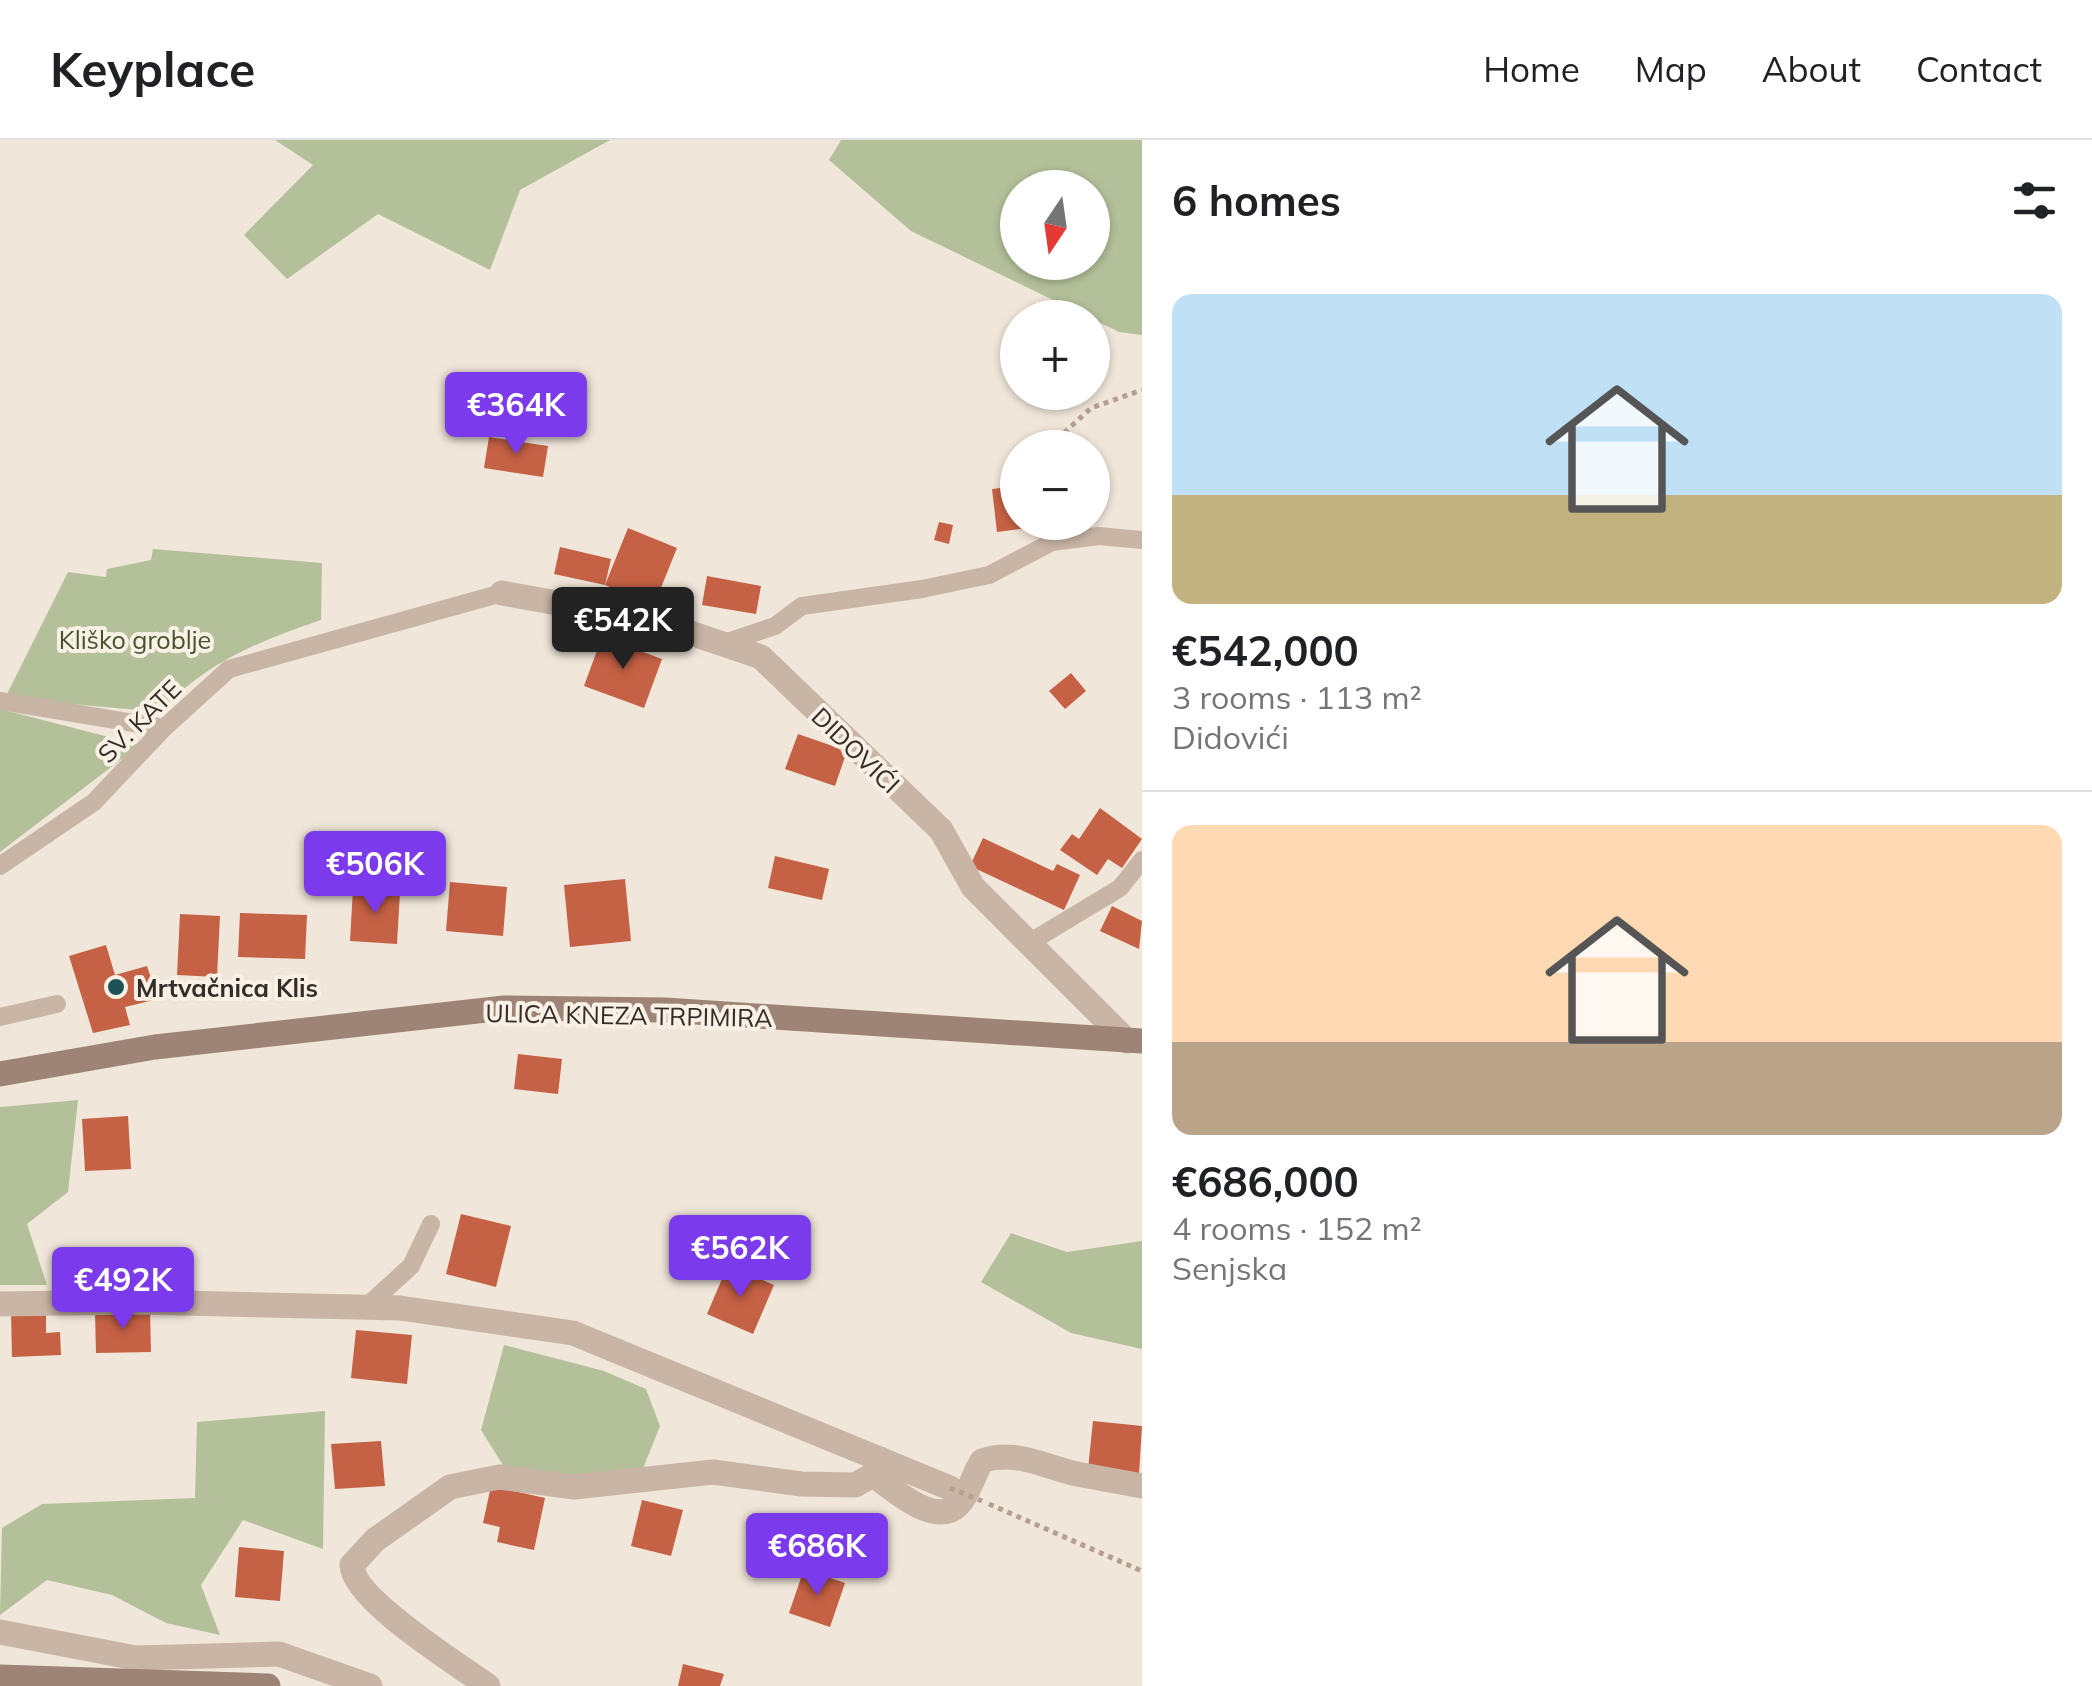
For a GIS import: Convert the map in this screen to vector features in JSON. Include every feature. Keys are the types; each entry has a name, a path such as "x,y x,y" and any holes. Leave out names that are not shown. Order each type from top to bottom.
{"main road":[{"name":"ULICA KNEZA TRPIMIRA","path":"0,1074 156,1047 504,1008 666,1010 1134,1041"},
{"path":"0,1677 268,1686"}],"street":[{"name":"DIDOVIĆI","path":"502,593 652,620 761,657 940,830 973,887 1028,944 1134,1041"},
{"path":"0,1304 137,1302 400,1308 573,1333 876,1467 950,1488"},
{"path":"876,1467 932,1512 948,1511 960,1504 982,1461 995,1456 1023,1458 1142,1486"},
{"path":"488,1686 403,1626 359,1586 352,1574 352,1565 375,1540 450,1487 499,1477 574,1487 713,1472 801,1484 856,1485 876,1467"},
{"path":"0,1632 136,1658 279,1654 370,1686"}],"lane":[{"path":"722,644 775,626 802,606 989,574 1052,542 1099,536 1142,540"},
{"name":"SV. KATE","path":"0,866 94,802 164,728 228,669 502,593"},
{"path":"0,701 164,728"},
{"path":"1028,944 1120,888 1142,860"},
{"path":"0,1017 57,1004"},
{"path":"366,1307 411,1266 431,1224"}],"path":[{"path":"1067,430 1091,408 1142,390"},
{"path":"950,1488 1142,1571"}],"green space":[{"path":"275,140 610,140 520,190 490,270 378,214 287,279 244,235 313,165"},
{"path":"841,140 1142,140 1142,335 1110,328 1110,300 1053,300 1012,280 1110,280 1110,170 1000,170 1000,274 911,231 829,160"},
{"name":"Kliško groblje","path":"153,549 322,563 321,620 276,636 214,667 160,712 5,698 68,572 106,577 107,569 151,560"},
{"name":"Kliško groblje","path":"0,709 140,745 0,852"},
{"path":"78,1100 68,1192 27,1224 47,1285 0,1285 0,1107"},
{"path":"1011,1233 1067,1252 1142,1241 1142,1349 1071,1333 981,1282"},
{"path":"504,1345 604,1371 646,1389 660,1426 642,1471 598,1479 506,1470 481,1430"},
{"path":"325,1411 323,1549 243,1520 201,1585 220,1635 166,1623 112,1595 47,1580 0,1615 2,1528 42,1504 195,1498 197,1422"}],"building":[{"path":"489,437 548,446 543,477 484,468"},
{"path":"1000,488 1000,532 997,532 992,489"},
{"path":"939,522 953,525 949,544 934,540"},
{"path":"628,528 677,548 654,605 605,585"},
{"path":"560,547 611,559 605,585 554,574"},
{"path":"707,576 761,586 756,614 702,605"},
{"path":"602,637 662,659 644,708 584,686"},
{"path":"1071,673 1086,691 1065,709 1049,691"},
{"path":"798,734 847,751 835,786 785,769"},
{"path":"1100,808 1142,839 1122,868 1108,859 1097,875 1060,850 1072,834 1079,839"},
{"path":"983,838 1053,871 1057,864 1080,875 1064,910 970,866"},
{"path":"775,856 829,869 822,900 768,888"},
{"path":"625,879 631,941 570,947 564,885"},
{"path":"450,882 507,887 503,936 446,931"},
{"path":"353,889 400,892 397,944 350,941"},
{"path":"1112,906 1142,921 1139,949 1100,931"},
{"path":"240,913 307,915 305,959 238,957"},
{"path":"180,914 220,916 217,977 177,975"},
{"name":"Mrtvačnica Klis","path":"106,945 115,975 147,966 158,999 125,1007 130,1025 93,1033 69,956"},
{"path":"518,1054 562,1059 558,1094 514,1089"},
{"path":"128,1116 131,1169 85,1171 82,1119"},
{"path":"461,1214 511,1226 496,1287 446,1274"},
{"path":"728,1265 774,1285 753,1334 707,1314"},
{"path":"46,1310 46,1333 60,1332 61,1355 12,1357 11,1311"},
{"path":"150,1311 151,1352 96,1353 95,1312"},
{"path":"356,1330 412,1335 407,1384 351,1378"},
{"path":"1093,1421 1142,1426 1139,1474 1088,1469"},
{"path":"381,1441 385,1486 335,1489 331,1444"},
{"path":"491,1486 545,1498 534,1550 497,1542 500,1527 483,1523"},
{"path":"642,1500 683,1510 671,1556 631,1546"},
{"path":"239,1547 284,1551 280,1601 235,1597"},
{"path":"804,1569 845,1583 830,1627 789,1613"},
{"path":"683,1664 724,1674 720,1686 678,1686"}],"place":[{"name":"Mrtvačnica Klis","path":"116,987"}]}
